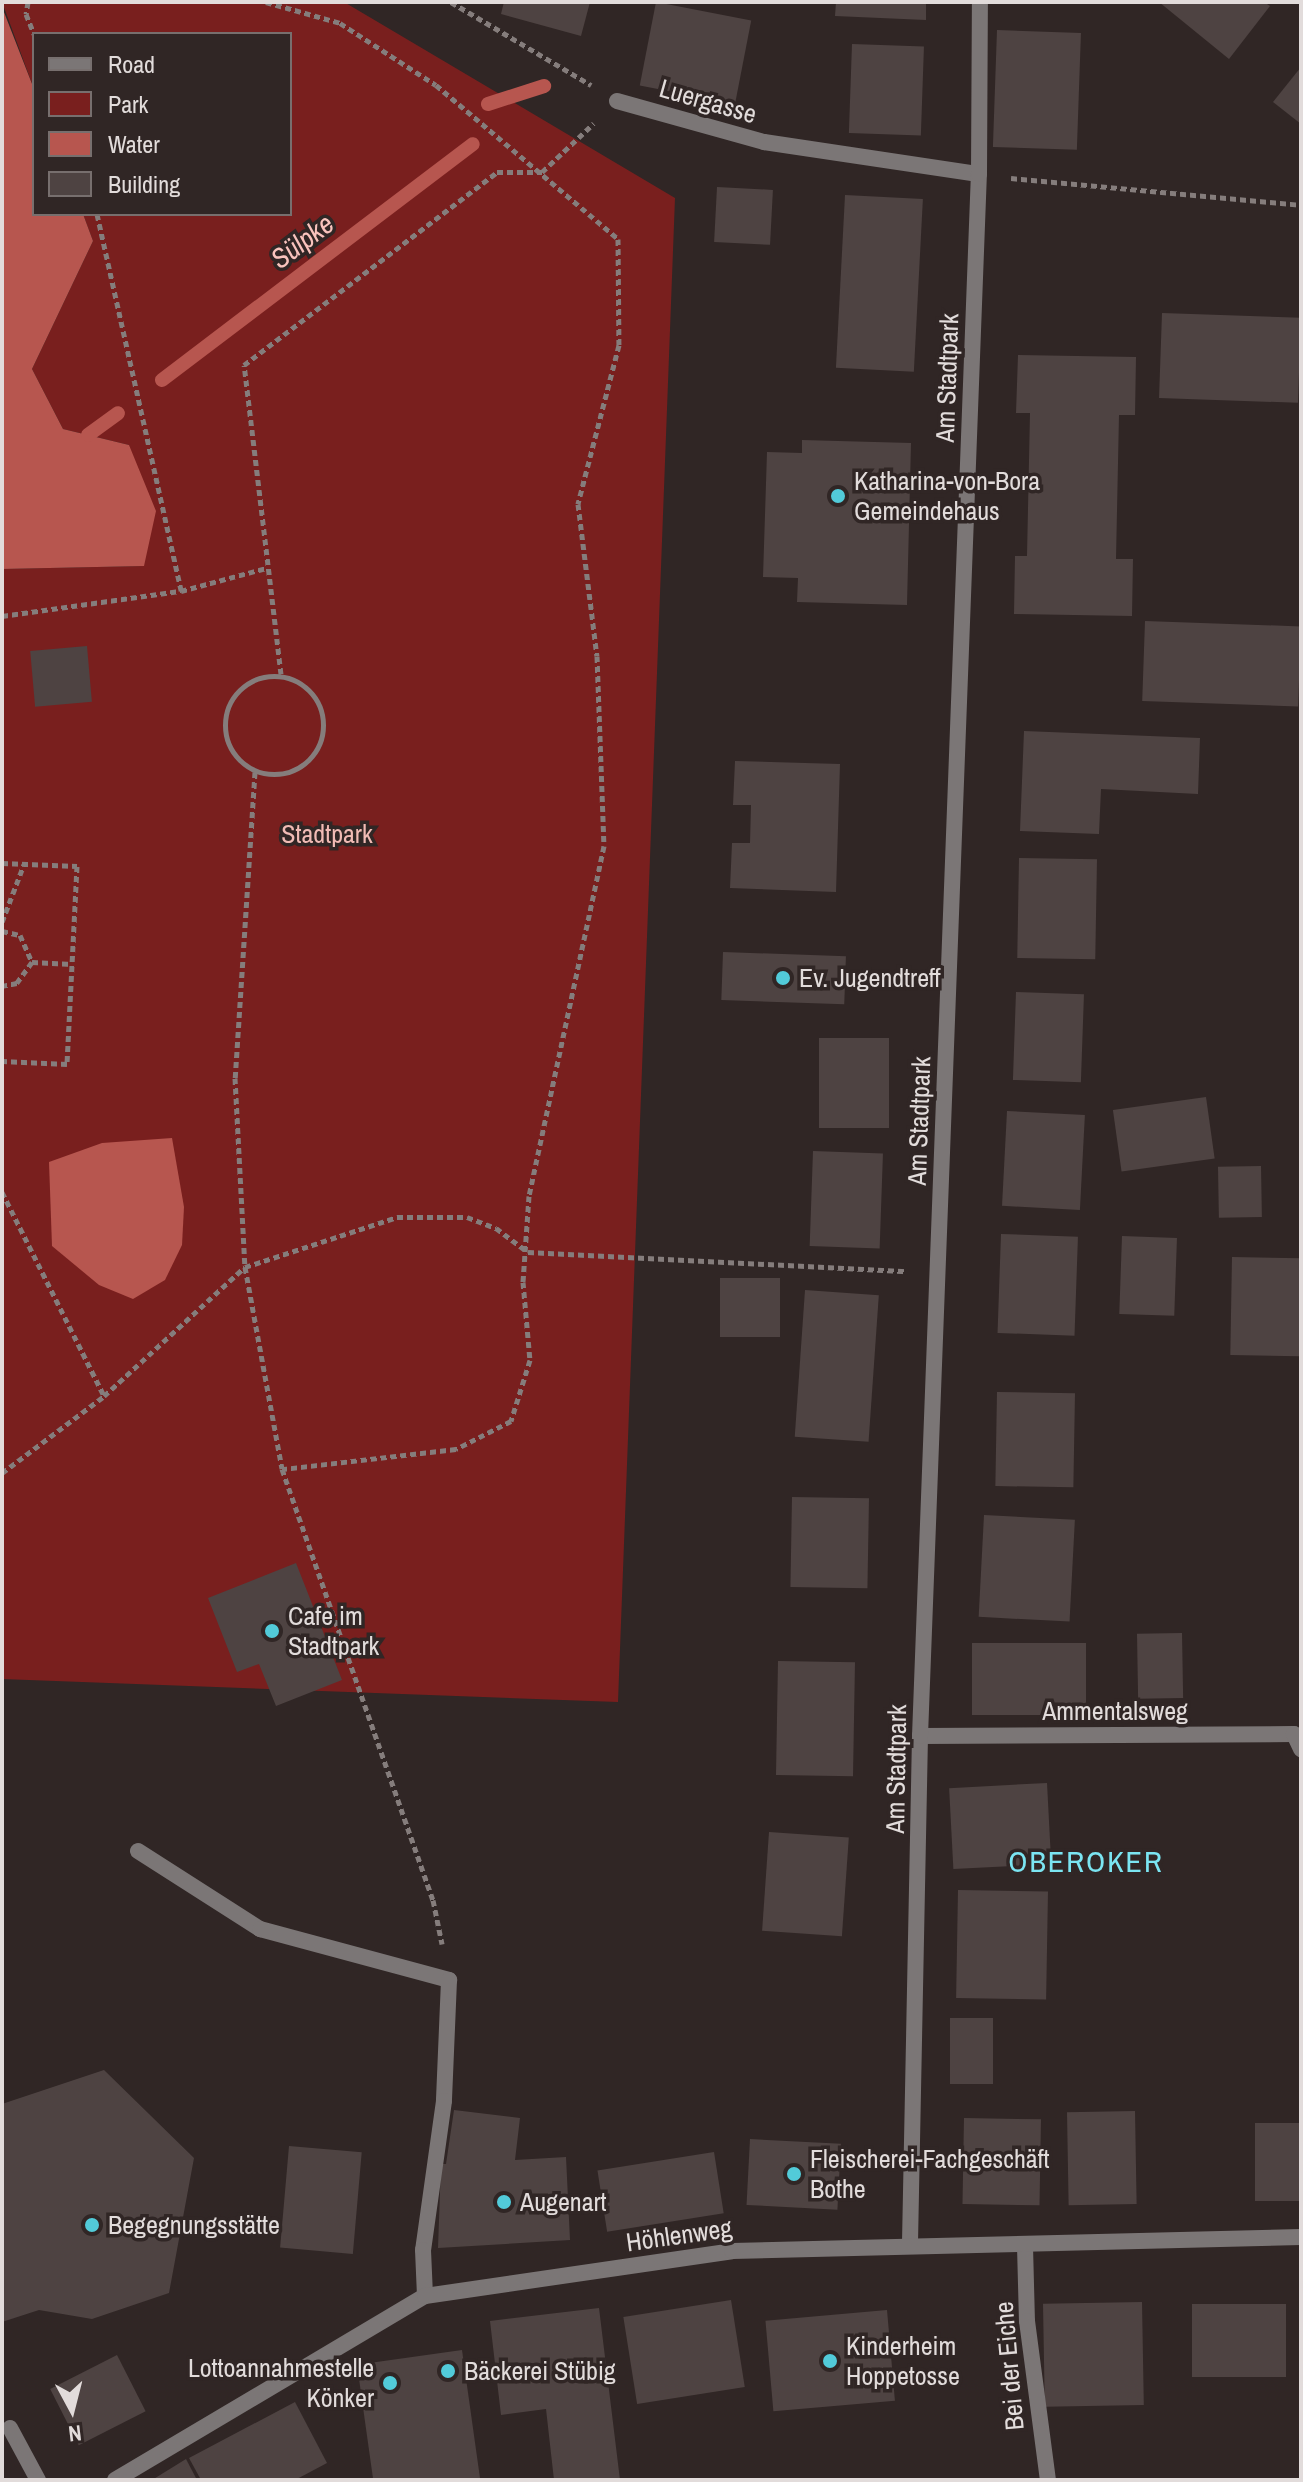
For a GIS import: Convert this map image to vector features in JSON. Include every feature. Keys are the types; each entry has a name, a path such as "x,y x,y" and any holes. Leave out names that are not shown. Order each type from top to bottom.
{"street":[{"name":"Am Stadtpark","path":"910,2243 920,1736 979,174 980,2"},
{"name":"Luergasse","path":"617,101 764,142 979,174"},
{"name":"Ammentalsweg","path":"920,1736 1299,1736"},
{"path":"138,1851 260,1929 449,1980 444,2101 423,2250 425,2296"},
{"name":"Höhlenweg","path":"115,2480 425,2296 732,2251 910,2243 1025,2246 1301,2237"},
{"name":"Bei der Eiche","path":"1025,2246 1027,2321 1048,2480"},
{"path":"10,2428 38,2480"}],"path":[{"path":"28,2 26,14 33,32"},
{"path":"266,2 340,23 436,85 618,239 619,345 578,504 597,656 604,846 529,1196 528,1252 523,1282 530,1360 511,1421 456,1449 282,1469"},
{"name":"Luergasse","path":"451,2 617,101"},
{"path":"281,674 244,365 497,172 542,172 617,101"},
{"path":"979,174 1301,205"},
{"path":"97,216 181,591"},
{"path":"2,616 181,591 266,568"},
{"path":"281,674 304,683 322,708 322,740 310,760 285,774 255,772 229,749 224,717 234,694 254,678 281,674"},
{"path":"255,772 235,1078 245,1267 282,1469 433,1900 449,1980"},
{"path":"2,863 77,866 67,1064 2,1061"},
{"path":"2,922 24,864"},
{"path":"2,931 20,935 32,962"},
{"path":"32,962 72,964"},
{"path":"2,986 17,983 32,962"},
{"path":"2,1192 104,1396"},
{"path":"2,1473 104,1396 245,1267 360,1226 431,1214 467,1217 496,1228 528,1252 937,1273"}],"green space":[{"name":"Stadtpark","path":"2,2 344,2 675,198 618,1702 2,1679 2,569 143,566 129,445 63,429 32,369 93,241 84,216 292,216 292,32 32,32 32,84"}],"water":[{"path":"2,7 32,84 32,216 84,216 93,241 32,369 63,429 129,445 156,511 144,566 2,569"},
{"path":"172,1138 184,1207 182,1245 165,1280 133,1299 99,1285 52,1246 49,1162 102,1143"}],"building":[{"path":"504,2 590,2 581,36 501,14"},
{"path":"656,2 751,21 735,104 640,85"},
{"path":"836,2 926,2 926,20 835,16"},
{"path":"1159,2 1264,2 1270,6 1229,59"},
{"path":"997,30 1081,33 1077,150 993,147"},
{"path":"852,44 924,47 921,135 849,133"},
{"path":"1301,67 1301,124 1273,102"},
{"path":"717,187 773,190 770,245 714,242"},
{"path":"845,195 923,199 914,372 836,368"},
{"path":"1162,313 1301,318 1298,403 1159,398"},
{"path":"1018,355 1136,357 1135,415 1119,415 1116,559 1133,559 1132,616 1014,614 1015,556 1027,556 1030,413 1016,413"},
{"name":"Katharina-von-Bora Gemeindehaus","path":"802,440 911,443 907,605 797,602 798,578 763,577 767,452 802,453"},
{"path":"1145,621 1301,626 1298,706 1142,701"},
{"path":"87,646 92,702 35,707 30,651"},
{"path":"1024,731 1200,738 1198,794 1101,789 1099,834 1020,831"},
{"path":"735,761 840,764 836,892 730,888 732,843 750,843 751,805 733,805"},
{"path":"1019,858 1097,859 1095,959 1017,958"},
{"name":"Ev. Jugendtreff","path":"723,952 846,956 844,1004 721,1000"},
{"path":"1016,992 1084,994 1081,1082 1013,1080"},
{"path":"819,1038 889,1038 889,1128 819,1128"},
{"path":"1206,1097 1215,1158 1122,1171 1113,1110"},
{"path":"1007,1111 1085,1115 1080,1210 1002,1206"},
{"path":"813,1151 883,1153 880,1248 810,1246"},
{"path":"1261,1166 1262,1217 1219,1218 1218,1167"},
{"path":"1001,1234 1078,1237 1074,1336 998,1333"},
{"path":"1122,1236 1177,1238 1174,1316 1119,1314"},
{"path":"1232,1257 1301,1258 1299,1356 1230,1355"},
{"path":"720,1278 780,1278 780,1337 720,1337"},
{"path":"805,1290 879,1295 869,1442 795,1437"},
{"path":"997,1392 1075,1393 1073,1487 995,1486"},
{"path":"792,1497 869,1498 867,1588 790,1587"},
{"path":"984,1515 1075,1520 1070,1622 979,1617"},
{"name":"Cafe im Stadtpark","path":"296,1563 342,1680 276,1706 259,1664 237,1672 208,1598"},
{"path":"1182,1633 1183,1698 1138,1699 1137,1634"},
{"path":"972,1643 1086,1643 1086,1715 972,1715"},
{"path":"778,1661 855,1662 853,1776 776,1775"},
{"path":"1047,1783 1051,1864 953,1869 949,1788"},
{"path":"769,1832 849,1838 842,1936 762,1931"},
{"path":"958,1890 1048,1892 1046,2000 956,1998"},
{"path":"950,2018 993,2018 993,2084 950,2084"},
{"name":"Begegnungsstätte","path":"104,2070 194,2158 169,2293 92,2319 39,2310 2,2322 2,2104"},
{"name":"Augenart","path":"454,2110 520,2118 515,2160 566,2157 570,2240 438,2248 441,2164 446,2164"},
{"path":"1135,2111 1137,2204 1069,2205 1067,2112"},
{"path":"964,2118 1041,2119 1039,2205 962,2204"},
{"path":"1255,2123 1301,2123 1301,2201 1255,2201"},
{"name":"Fleischerei-Fachgeschäft Bothe","path":"750,2139 841,2144 837,2210 747,2205"},
{"path":"289,2146 362,2152 353,2254 280,2248"},
{"path":"714,2152 724,2213 607,2232 597,2170"},
{"path":"731,2300 745,2387 637,2404 623,2317"},
{"path":"1142,2302 1144,2405 1045,2407 1043,2304"},
{"path":"1192,2304 1286,2304 1286,2377 1192,2377"},
{"path":"599,2308 620,2480 554,2480 546,2409 501,2415 490,2321"},
{"name":"Kinderheim Hoppetosse","path":"887,2310 895,2401 773,2411 765,2321"},
{"path":"462,2350 480,2480 373,2480 357,2365"},
{"path":"117,2355 146,2411 79,2445 50,2389"},
{"path":"295,2402 327,2463 295,2480 201,2480 189,2458"},
{"path":"186,2459 197,2480 152,2480"}],"waterway":[{"name":"Sülpke","path":"488,104 544,86"},
{"name":"Sülpke","path":"162,380 473,144"},
{"name":"Sülpke","path":"88,435 118,413"}],"place":[{"name":"Katharina-von-Bora Gemeindehaus","path":"838,496"},
{"name":"Ev. Jugendtreff","path":"783,978"},
{"name":"Cafe im Stadtpark","path":"272,1631"},
{"name":"Fleischerei-Fachgeschäft Bothe","path":"794,2174"},
{"name":"Augenart","path":"504,2202"},
{"name":"Begegnungsstätte","path":"92,2225"},
{"name":"Kinderheim Hoppetosse","path":"830,2361"},
{"name":"Bäckerei Stübig","path":"448,2371"},
{"name":"Lottoannahmestelle Könker","path":"390,2383"}],"district":[{"name":"OBEROKER","path":"1086,1861"}]}
